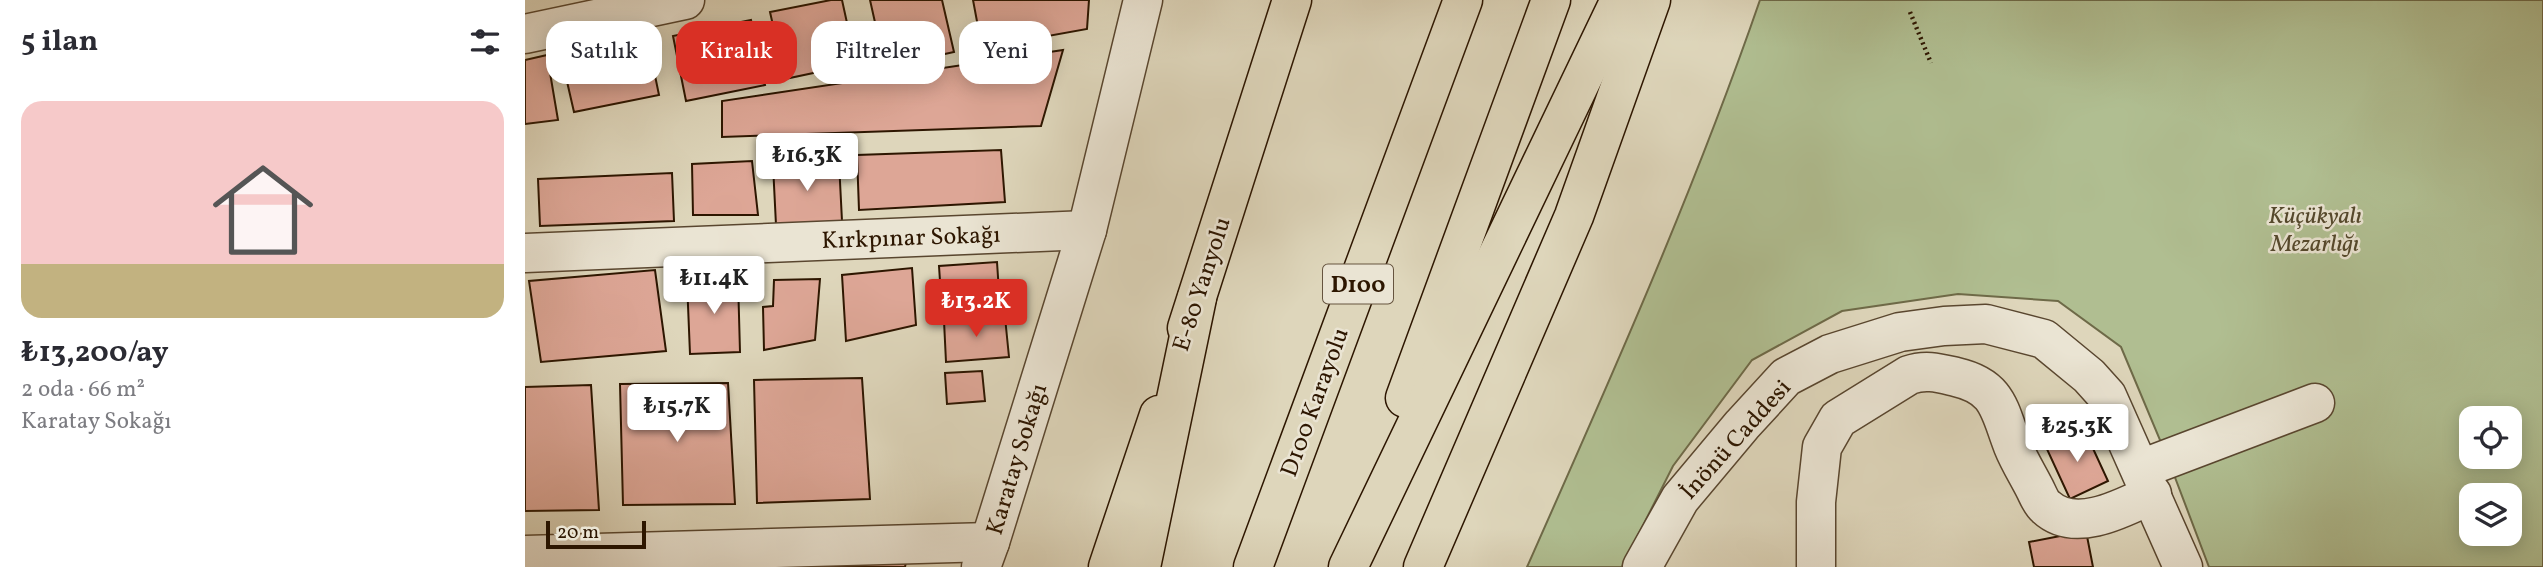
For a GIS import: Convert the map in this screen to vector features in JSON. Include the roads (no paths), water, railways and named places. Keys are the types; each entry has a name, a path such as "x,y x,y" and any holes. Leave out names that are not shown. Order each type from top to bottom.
{"main road":[{"name":"E-80 Yanyolu","path":"1108,567 1292,0"},
{"name":"D100 Karayolu","path":"1253,567 1463,0"},
{"path":"1345,567 1551,0"},
{"path":"1345,567 1620,0"},
{"path":"1423,567 1574,216 1651,0"},
{"path":"1141,567 1197,298"}],"street":[{"path":"525,34 576,12 685,0"},
{"name":"Karatay Sokağı","path":"985,554 1087,230 1143,0"},
{"name":"Kırkpınar Sokağı","path":"525,253 1087,230"},
{"name":"İnönü Caddesi","path":"1642,567 1680,499 1786,377 1830,354 1900,332 1986,324 2043,339 2089,376 2107,396 2183,567"},
{"path":"1816,567 1816,502 1822,447 1838,419 1909,375 1935,372 1970,380 1993,395 2014,449 2044,506 2060,517 2077,518 2105,514 2146,482 2315,403"},
{"path":"525,555 985,554"}],"park label":[{"name":"Küçükyalı Mezarlığı","path":"2315,229"}]}
